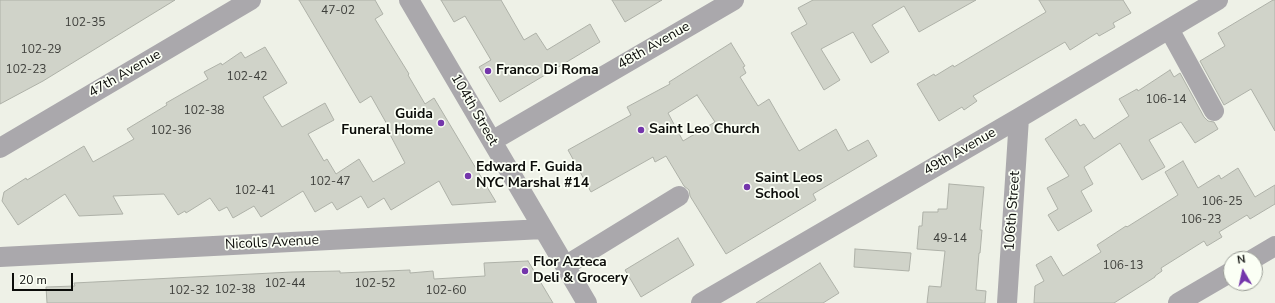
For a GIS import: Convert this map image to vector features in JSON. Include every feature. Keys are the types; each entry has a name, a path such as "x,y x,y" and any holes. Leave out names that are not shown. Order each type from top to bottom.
{"street":[{"name":"47th Avenue","path":"0,148 251,0"},
{"name":"104th Street","path":"409,0 587,303"},
{"name":"48th Avenue","path":"492,141 734,0"},
{"name":"49th Avenue","path":"701,303 1218,0"},
{"path":"1169,29 1214,112"},
{"name":"106th Street","path":"1007,303 1019,118"},
{"path":"565,266 679,196"},
{"name":"Nicolls Avenue","path":"0,257 543,230"},
{"path":"1263,253 1275,246"},
{"path":"1178,303 1223,277"}],"building":[{"path":"0,0 175,0 43,81 0,104"},
{"path":"299,0 375,0 383,14 375,19 409,74 408,75 425,104 434,98 496,202 452,205 439,181 391,210 384,198 368,208 361,196 337,210 332,202 315,212 303,191 261,217 254,206 233,218 227,207 219,211 210,198 186,213 185,211 178,215 164,194 113,196 123,214 79,216 65,194 18,225 2,201 4,192 84,146 93,162 134,139 127,129 167,105 166,103 208,79 204,72 221,63 222,65 241,52 245,58 265,47 287,83 263,97 282,127 325,103 334,120 308,134 324,161 327,159 336,174 359,159 373,182 405,163 386,127 388,126 371,96 360,103"},
{"path":"441,0 501,0 524,40 536,33 547,50 590,24 600,42 500,102 479,67 491,60 465,16 454,22"},
{"path":"612,0 662,0 625,22"},
{"path":"813,0 976,0 919,32 904,6 872,25 889,52 871,63 853,32 821,49 840,80 824,90 791,33 807,24 798,8"},
{"path":"1039,0 1123,0 1131,13 1113,23 1115,27 1099,36 1097,33 1070,50 1065,42 973,96 977,101 964,110 962,107 939,121 917,84 934,74 935,76 953,65 954,67 1046,12"},
{"path":"1275,0 1275,131 1251,89 1224,105 1200,61 1225,46 1218,33"},
{"path":"731,43 745,66 743,67 746,73 740,77 758,106 769,99 799,151 836,129 848,151 868,140 877,156 813,194 816,200 726,254 690,196 689,190 684,186 666,156 655,162 653,157 591,192 568,150 631,115 627,107 670,84 669,82","holes":["697,95 715,122 683,141 668,113"]},
{"path":"1170,70 1174,77 1180,73 1204,117 1208,121 1214,122 1218,129 1195,143 1181,122 1149,140 1165,167 1142,180 1120,143 1084,167 1093,184 1081,191 1092,211 1058,231 1048,215 1058,209 1047,188 1069,176 1045,139 1076,119 1080,126 1084,124 1094,139 1129,116 1119,99 1137,89 1138,91"},
{"path":"1183,161 1198,188 1219,175 1221,179 1238,168 1255,197 1275,185 1275,204 1250,219 1247,215 1219,232 1222,237 1207,246 1204,241 1161,268 1162,271 1155,277 1114,303 1034,303 1035,286 1044,281 1036,265 1051,256 1063,276 1101,252 1097,245 1178,195 1165,172"},
{"path":"949,184 984,187 980,230 982,230 976,290 986,291 985,303 927,303 929,286 941,287 945,251 917,249 919,226 922,226 923,212 938,212 938,209 947,209"},
{"path":"678,238 694,265 641,297 625,270"},
{"path":"855,249 911,253 909,271 854,267"},
{"path":"528,261 553,303 47,303 46,287 75,286 74,283 292,272 340,271 340,273 410,270 410,273 433,271 434,279 485,276 484,263"},
{"path":"820,263 839,293 823,303 756,303"}],"place":[{"name":"Franco Di Roma","path":"488,71"},
{"name":"Guida Funeral Home","path":"441,123"},
{"name":"Saint Leo Church","path":"641,130"},
{"name":"Edward F. Guida NYC Marshal #14","path":"468,176"},
{"name":"Saint Leos School","path":"747,187"},
{"name":"Flor Azteca Deli & Grocery","path":"525,271"}]}
